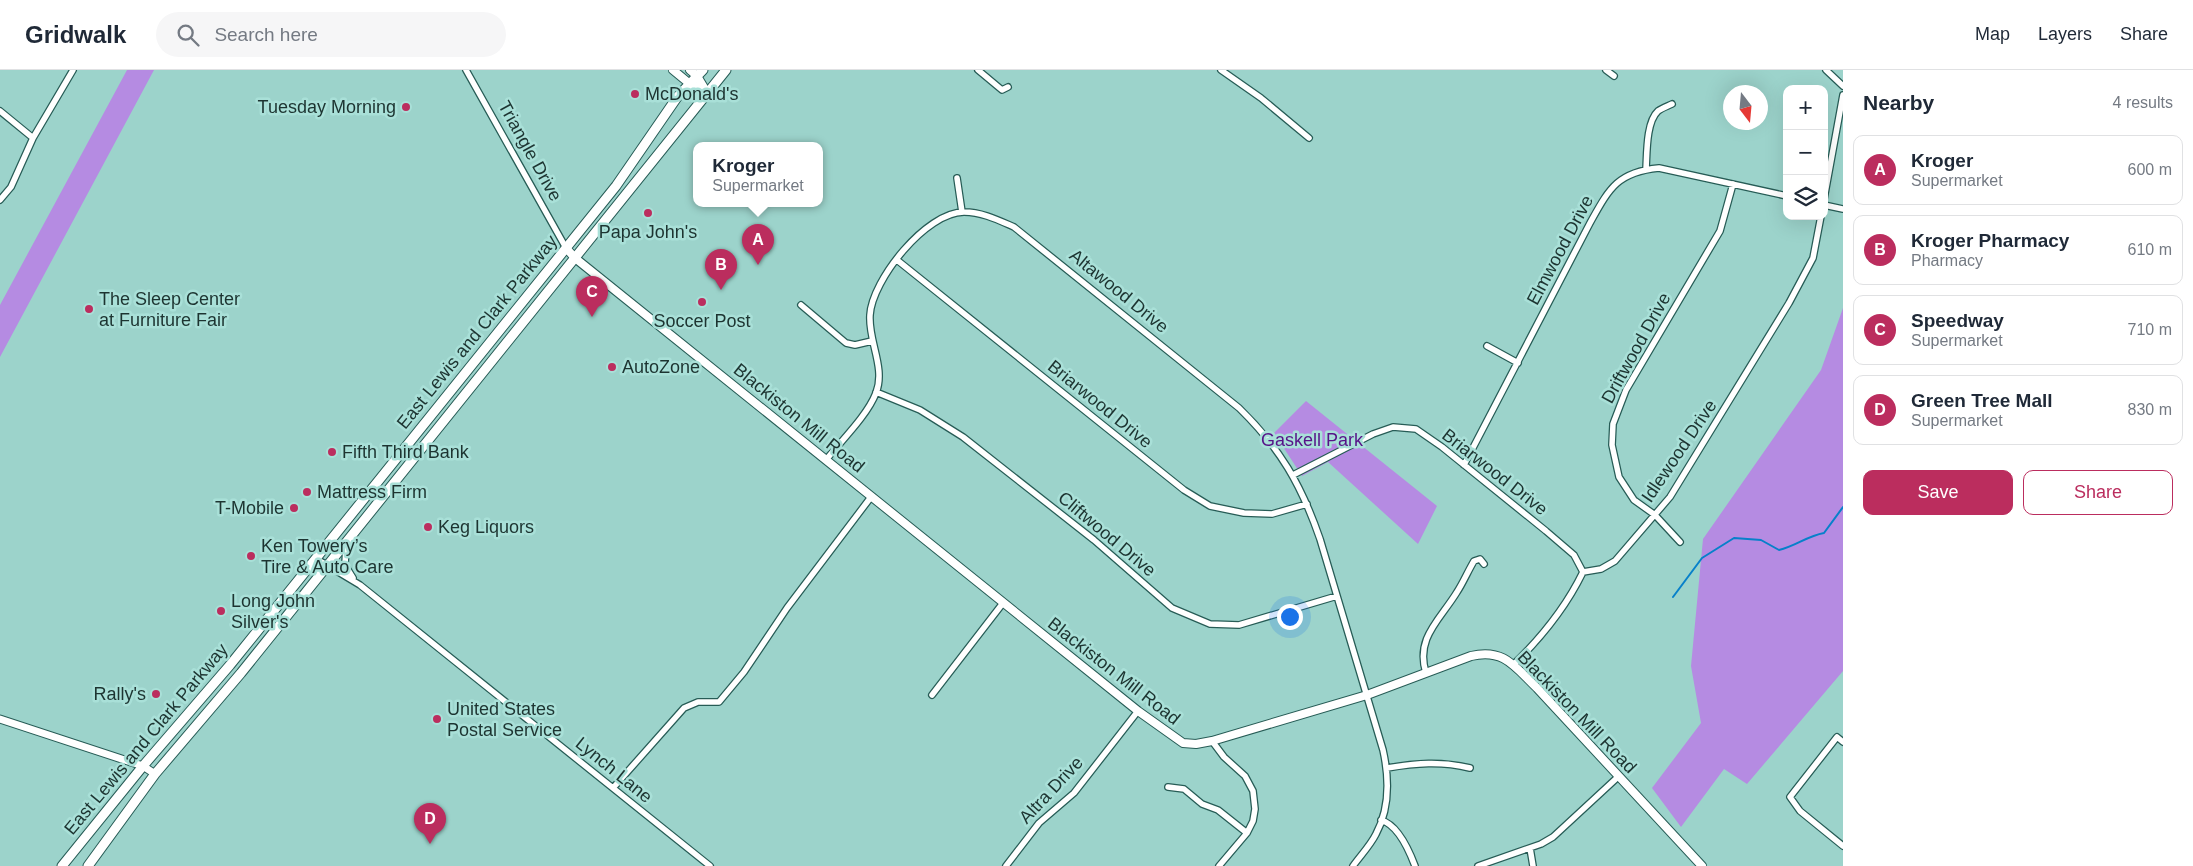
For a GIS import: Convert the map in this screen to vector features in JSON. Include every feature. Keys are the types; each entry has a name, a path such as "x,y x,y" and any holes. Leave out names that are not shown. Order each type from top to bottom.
{"main road":[{"path":"673,70 690,84 707,93"},
{"name":"East Lewis and Clark Parkway","path":"88,866 156,774 241,673 726,70"},
{"name":"East Lewis and Clark Parkway","path":"62,866 143,766 230,665 616,186 657,124 678,96 690,84 697,72"},
{"path":"697,72 707,93"},
{"name":"Blackiston Mill Road","path":"566,248 575,258 1138,711 1183,743 1196,744 1212,741 1367,695 1483,653 1502,656 1514,665 1702,866"}],"street":[{"path":"0,200 11,186 33,138 73,70"},
{"name":"Triangle Drive","path":"466,70 566,248"},
{"path":"978,70 1002,90 1008,87"},
{"path":"1221,70 1261,98 1309,138"},
{"path":"1606,70 1614,76"},
{"path":"1826,70 1843,86"},
{"path":"1828,177 1843,95"},
{"path":"1646,169 1651,126 1657,112 1672,104"},
{"path":"0,111 33,138"},
{"name":"Elmwood Drive","path":"1464,465 1590,222 1610,188 1626,175 1646,169 1659,168 1783,195"},
{"path":"957,178 962,212"},
{"name":"Driftwood Drive","path":"1680,542 1654,515 1634,500 1619,477 1612,445 1613,424 1626,390 1720,230 1733,184"},
{"path":"1828,206 1843,209"},
{"name":"Altawood Drive","path":"826,460 868,407 876,392 878,367 869,316 871,303 883,278 918,233 940,220 962,212 983,214 1014,227 1239,408 1262,430 1282,455 1293,475 1320,538 1389,775 1386,804 1376,834 1352,866"},
{"name":"Idlewood Drive","path":"1583,572 1601,569 1615,561 1670,497 1695,460 1789,303 1813,258 1820,220"},
{"name":"Briarwood Drive","path":"897,260 1184,490 1210,506 1244,513 1272,514 1307,504"},
{"path":"801,305 846,342 855,345 872,341"},
{"path":"1486,346 1518,363"},
{"name":"Cliftwood Drive","path":"876,392 920,410 963,437 1094,540 1172,608 1210,624 1239,625 1337,596"},
{"name":"Briarwood Drive","path":"1293,475 1358,440 1393,427 1416,429 1464,465 1574,555 1583,572"},
{"path":"613,788 684,708 698,702 719,702 744,672 787,608 872,497"},
{"name":"Lynch Lane","path":"349,538 345,549 345,565 360,585"},
{"name":"Lynch Lane","path":"315,558 360,585 710,866"},
{"path":"1426,673 1422,652 1432,627 1457,593 1474,561 1480,559 1484,564"},
{"path":"1514,665 1532,647 1572,595 1583,572"},
{"path":"932,695 1004,603"},
{"name":"Altra Drive","path":"1006,866 1039,823 1074,793 1138,711"},
{"path":"0,719 143,766 156,774"},
{"path":"1843,742 1837,737 1790,797 1800,811 1843,846"},
{"path":"1212,741 1224,758 1245,776 1253,790 1255,809 1253,821 1247,833 1219,866"},
{"path":"1387,768 1418,762 1448,763 1470,768"},
{"path":"1478,866 1530,848 1553,837 1619,776"},
{"path":"1168,787 1184,789 1202,804 1218,810 1247,833"},
{"path":"1380,820 1388,822 1394,829 1410,854 1415,866"},
{"path":"1530,848 1533,866"}],"green space":[{"path":"127,70 154,70 0,357 0,305"},
{"path":"1843,308 1843,671 1747,784 1724,769 1681,827 1652,788 1701,723 1691,666 1703,539 1821,370"},
{"name":"Gaskell Park","path":"1306,401 1437,506 1418,544 1328,462 1302,476 1274,433"}],"waterway":[{"path":"1673,597 1702,558 1734,538 1761,540 1779,550 1824,533 1843,507"}],"place":[{"name":"McDonald's","path":"635,94"},
{"name":"Tuesday Morning","path":"406,107"},
{"name":"Papa John's","path":"648,213"},
{"name":"Kroger","path":"758,265"},
{"name":"Kroger Pharmacy","path":"721,290"},
{"name":"Soccer Post","path":"702,302"},
{"name":"The Sleep Center at Furniture Fair","path":"89,309"},
{"name":"Speedway","path":"592,317"},
{"name":"AutoZone","path":"612,367"},
{"name":"Fifth Third Bank","path":"332,452"},
{"name":"Mattress Firm","path":"307,492"},
{"name":"T-Mobile","path":"294,508"},
{"name":"Keg Liquors","path":"428,527"},
{"name":"Ken Towery’s Tire & Auto Care","path":"251,556"},
{"name":"Long John Silver's","path":"221,611"},
{"name":"Rally's","path":"156,694"},
{"name":"United States Postal Service","path":"437,719"},
{"name":"Green Tree Mall","path":"430,844"}]}
